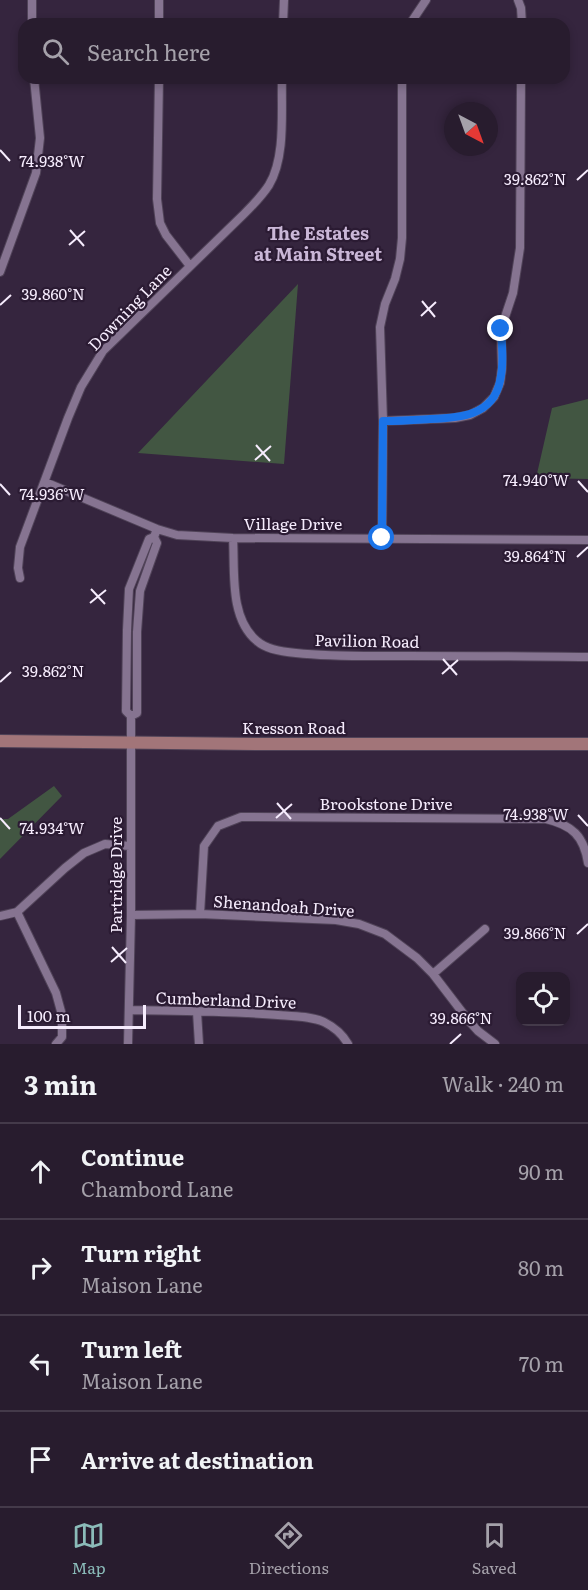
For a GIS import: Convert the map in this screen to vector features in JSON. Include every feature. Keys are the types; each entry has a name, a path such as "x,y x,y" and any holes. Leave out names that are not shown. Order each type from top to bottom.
{"main road":[{"name":"Kresson Road","path":"0,741 588,744"}],"street":[{"path":"32,0 33,18"},
{"path":"159,0 159,18"},
{"path":"283,18 284,0"},
{"path":"415,18 426,0"},
{"path":"518,0 522,18"},
{"path":"0,272 36,173 40,138 35,84"},
{"path":"159,84 157,199 160,223 166,235 190,266"},
{"name":"Downing Lane","path":"20,578 18,568 20,547 81,387 103,351 260,198 276,169 280,154 282,84"},
{"path":"382,538 383,421 380,327 400,259 402,238 402,84"},
{"path":"383,421 455,418 470,415 483,408 494,397 500,383 501,329 513,293 520,248 521,84"},
{"name":"Village Drive","path":"45,482 155,533 233,538 588,540"},
{"name":"Partridge Drive","path":"128,1044 131,915 131,716 137,713 137,632 140,591 157,543 155,533"},
{"name":"Pavilion Road","path":"233,538 236,604 243,623 257,642 264,646 295,653 368,656 588,657"},
{"name":"Brookstone Drive","path":"200,914 204,846 218,826 241,817 546,819 560,822 571,829 580,839 586,851 588,863"},
{"path":"0,916 17,912 84,853 105,844 130,846"},
{"path":"17,912 56,993 62,1015 62,1037 56,1044"},
{"name":"Shenandoah Drive","path":"131,915 200,914 336,920 359,924 385,934 417,958 433,974 469,1021 493,1043"},
{"path":"433,974 485,929"},
{"name":"Cumberland Drive","path":"129,1010 254,1013 304,1017 323,1022 336,1030 348,1044"},
{"path":"197,1012 199,1044"}],"green space":[{"path":"298,284 284,464 138,453"},
{"path":"588,399 588,479 536,478 552,408"},
{"path":"54,786 62,796 0,859 0,819 8,819"}],"district":[{"name":"The Estates at Main Street","path":"318,242"}],"route":[{"path":"382,538 383,421 455,418 470,415 483,408 494,397 500,383 501,329"}]}
